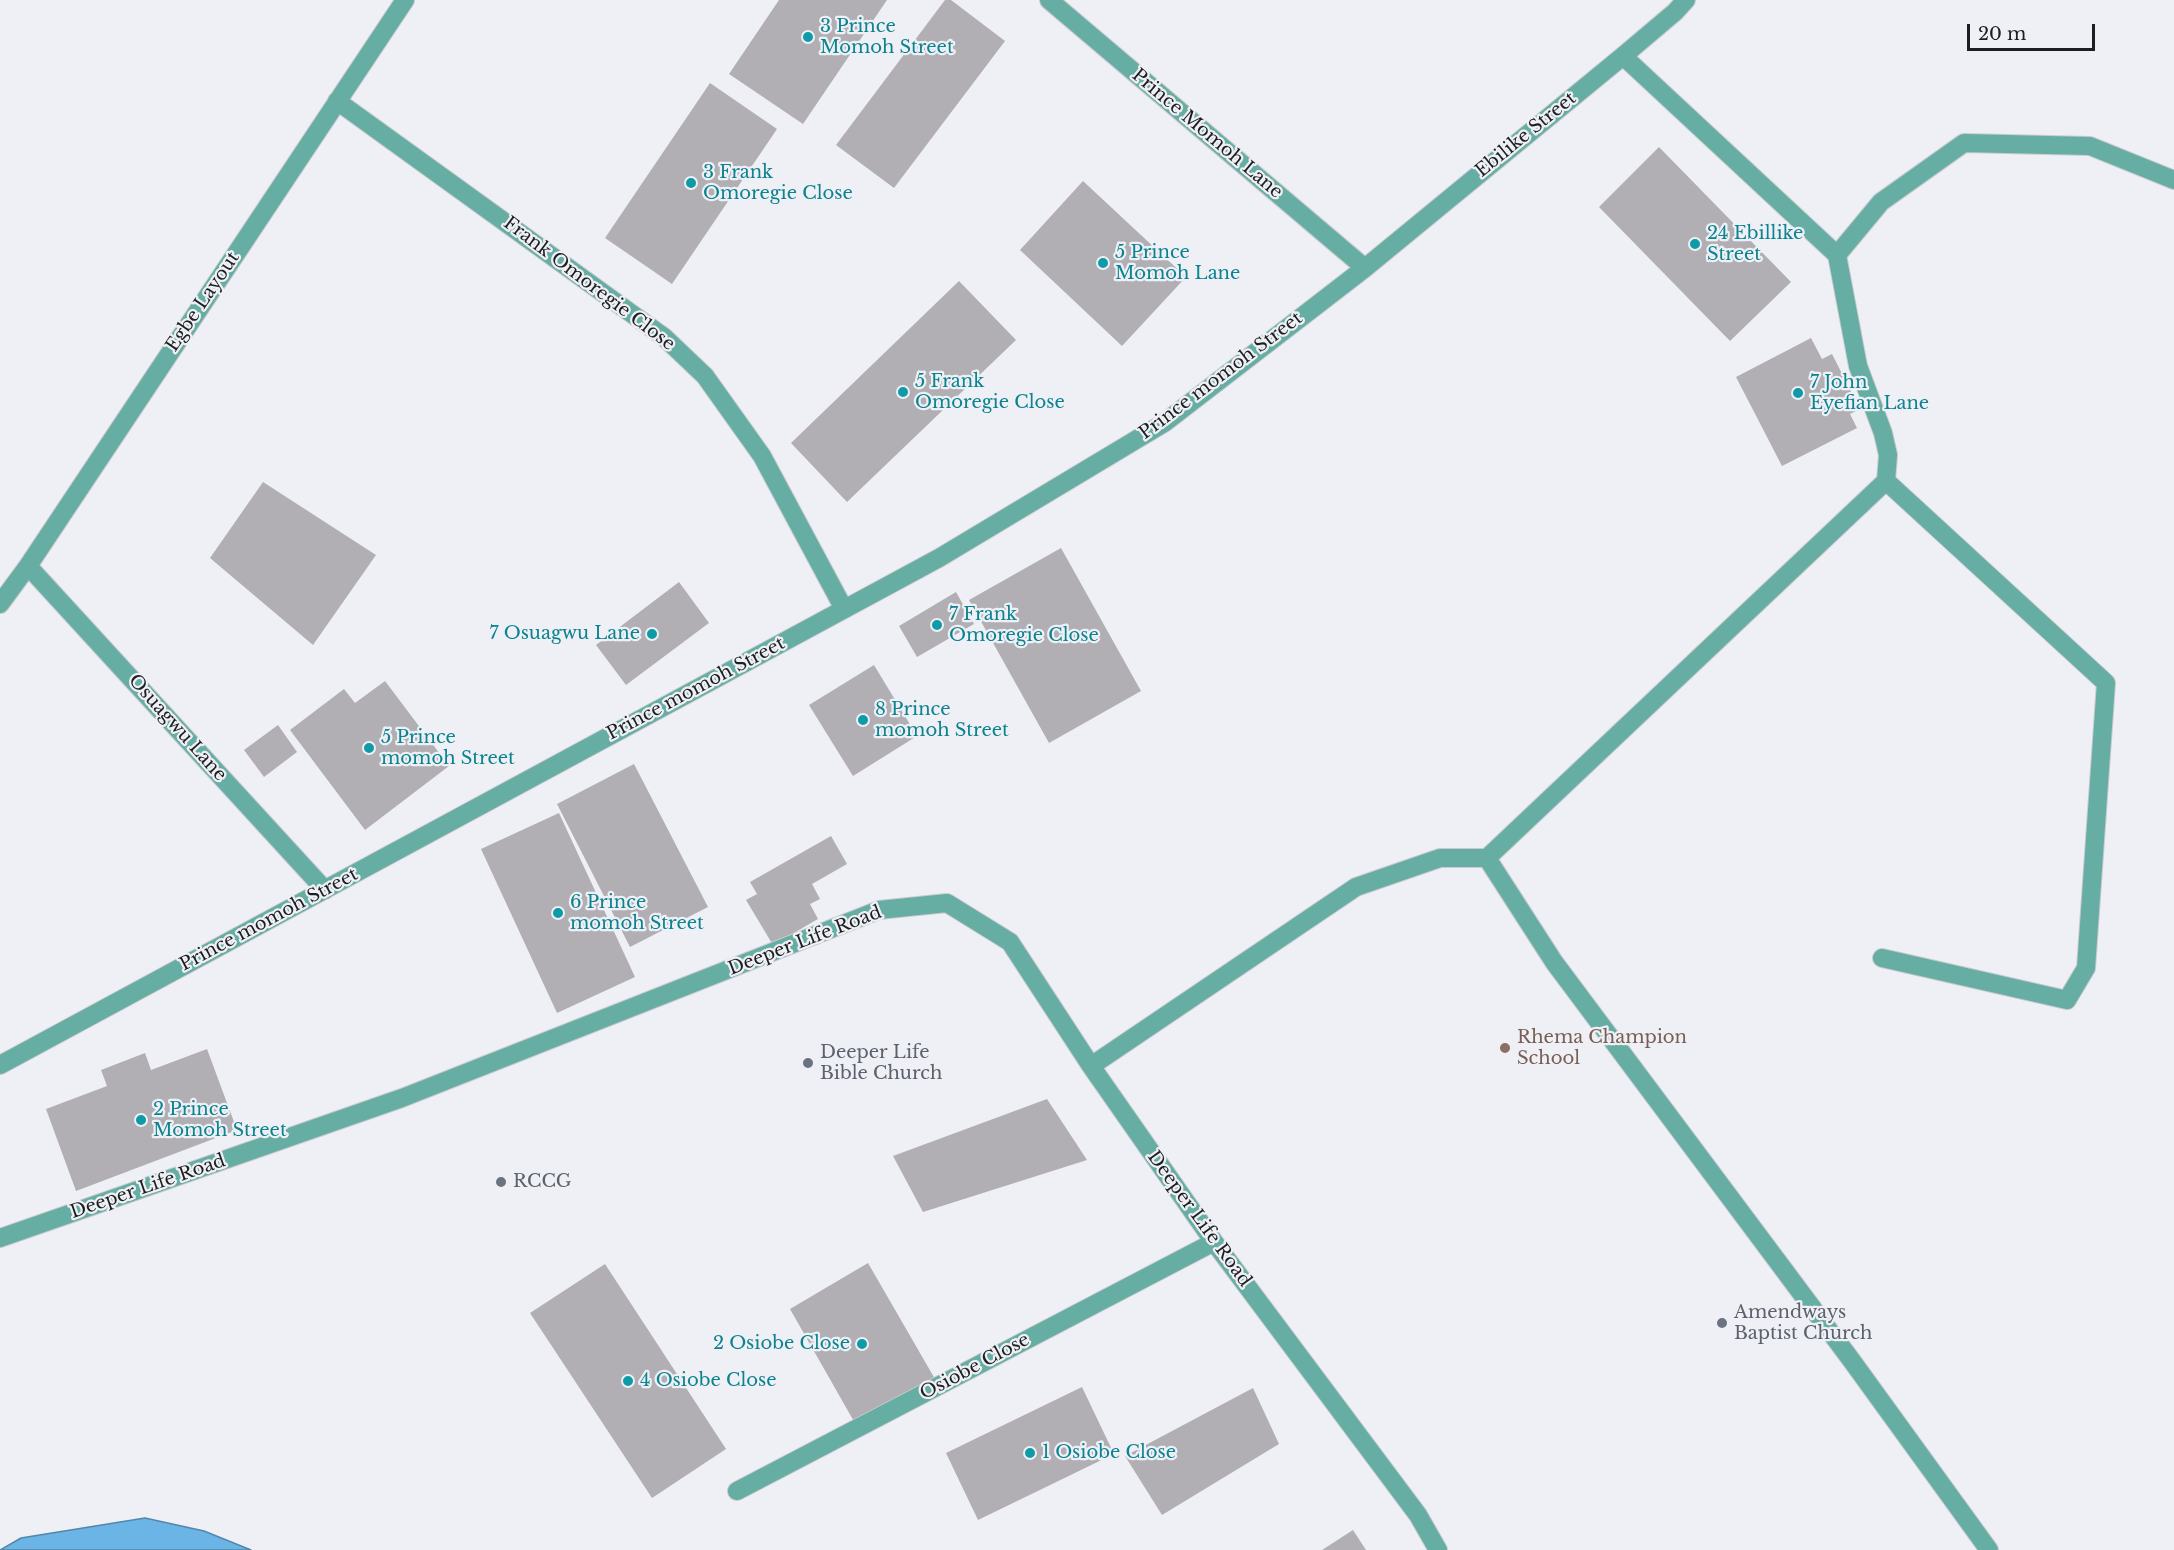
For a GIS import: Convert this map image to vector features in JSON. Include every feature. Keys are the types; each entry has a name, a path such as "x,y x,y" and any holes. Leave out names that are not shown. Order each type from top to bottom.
{"street":[{"name":"Egbe Layout","path":"0,604 28,566 405,0"},
{"name":"Prince Momoh Lane","path":"1049,0 1365,268"},
{"name":"Ebilike Street","path":"1365,268 1623,56 1686,0"},
{"path":"1091,1066 1356,887 1440,858 1487,858 1886,480 1888,454 1883,433 1858,366 1837,255 1623,56"},
{"name":"Frank Omoregie Close","path":"337,101 664,337 705,376 762,456 844,609"},
{"path":"1837,255 1881,202 1964,143 2090,146 2174,180"},
{"name":"Prince momoh Street","path":"0,1065 939,558 1164,423 1365,268"},
{"path":"1882,958 2067,1000 2086,968 2106,683 1886,480"},
{"name":"Osuagwu Lane","path":"28,566 325,890"},
{"path":"1487,858 1554,962 1852,1361 1989,1550"},
{"name":"Deeper Life Road","path":"0,1238 402,1098 879,910 947,903 1010,942 1091,1066 1214,1242 1418,1515 1438,1550"},
{"name":"Osiobe Close","path":"737,1491 1214,1242"}],"water":[{"path":"145,1518 204,1531 251,1550 0,1550 21,1538"}],"building":[{"name":"3 Prince Momoh Street","path":"779,0 887,0 803,124 729,74"},
{"path":"945,0 951,0 1005,41 894,188 836,145"},
{"name":"3 Frank Omoregie Close","path":"710,83 777,129 672,284 605,238"},
{"name":"24 Ebillike Street","path":"1659,147 1791,282 1730,341 1599,207"},
{"name":"5 Prince Momoh Lane","path":"1083,181 1186,277 1122,346 1020,250"},
{"name":"5 Frank Omoregie Close","path":"959,281 1016,340 847,502 791,443"},
{"name":"7 John Eyefian Lane","path":"1811,338 1822,359 1832,354 1860,409 1850,414 1857,428 1782,466 1736,377"},
{"path":"263,482 376,555 313,645 210,558"},
{"path":"1061,548 1141,691 1049,743 969,600"},
{"name":"7 Osuagwu Lane","path":"679,582 709,623 626,685 596,645"},
{"name":"7 Frank Omoregie Close","path":"956,592 974,624 917,657 899,626"},
{"name":"8 Prince momoh Street","path":"874,665 917,736 853,776 809,705"},
{"name":"5 Prince momoh Street","path":"385,681 449,766 365,830 290,730 344,689 355,703"},
{"path":"278,725 297,752 264,777 244,750"},
{"path":"634,764 708,907 630,947 557,804"},
{"name":"6 Prince momoh Street","path":"559,813 635,977 557,1013 481,849"},
{"path":"831,836 847,864 812,884 820,899 810,904 818,919 773,945 746,900 757,894 750,882"},
{"name":"2 Prince Momoh Street","path":"207,1049 237,1130 76,1191 46,1109 107,1086 101,1070 145,1053 151,1070"},
{"path":"1047,1099 1087,1160 923,1212 893,1156"},
{"name":"2 Osiobe Close","path":"868,1263 935,1379 856,1425 790,1309"},
{"name":"4 Osiobe Close","path":"605,1264 726,1449 652,1498 530,1313"},
{"name":"1 Osiobe Close","path":"1082,1387 1114,1454 978,1520 946,1453"},
{"path":"1253,1388 1279,1444 1162,1515 1125,1456"},
{"path":"1353,1530 1366,1550 1322,1550"}],"place":[{"name":"3 Prince Momoh Street","path":"808,37"},
{"name":"3 Frank Omoregie Close","path":"691,183"},
{"name":"24 Ebillike Street","path":"1695,244"},
{"name":"5 Prince Momoh Lane","path":"1103,263"},
{"name":"5 Frank Omoregie Close","path":"903,392"},
{"name":"7 John Eyefian Lane","path":"1798,393"},
{"name":"7 Frank Omoregie Close","path":"937,625"},
{"name":"7 Osuagwu Lane","path":"652,634"},
{"name":"8 Prince momoh Street","path":"863,720"},
{"name":"5 Prince momoh Street","path":"369,748"},
{"name":"6 Prince momoh Street","path":"558,913"},
{"name":"Rhema Champion School","path":"1505,1048"},
{"name":"Deeper Life Bible Church","path":"808,1063"},
{"name":"2 Prince Momoh Street","path":"141,1120"},
{"name":"RCCG","path":"501,1182"},
{"name":"Amendways Baptist Church","path":"1722,1323"},
{"name":"2 Osiobe Close","path":"862,1344"},
{"name":"4 Osiobe Close","path":"628,1381"},
{"name":"1 Osiobe Close","path":"1030,1453"}]}
